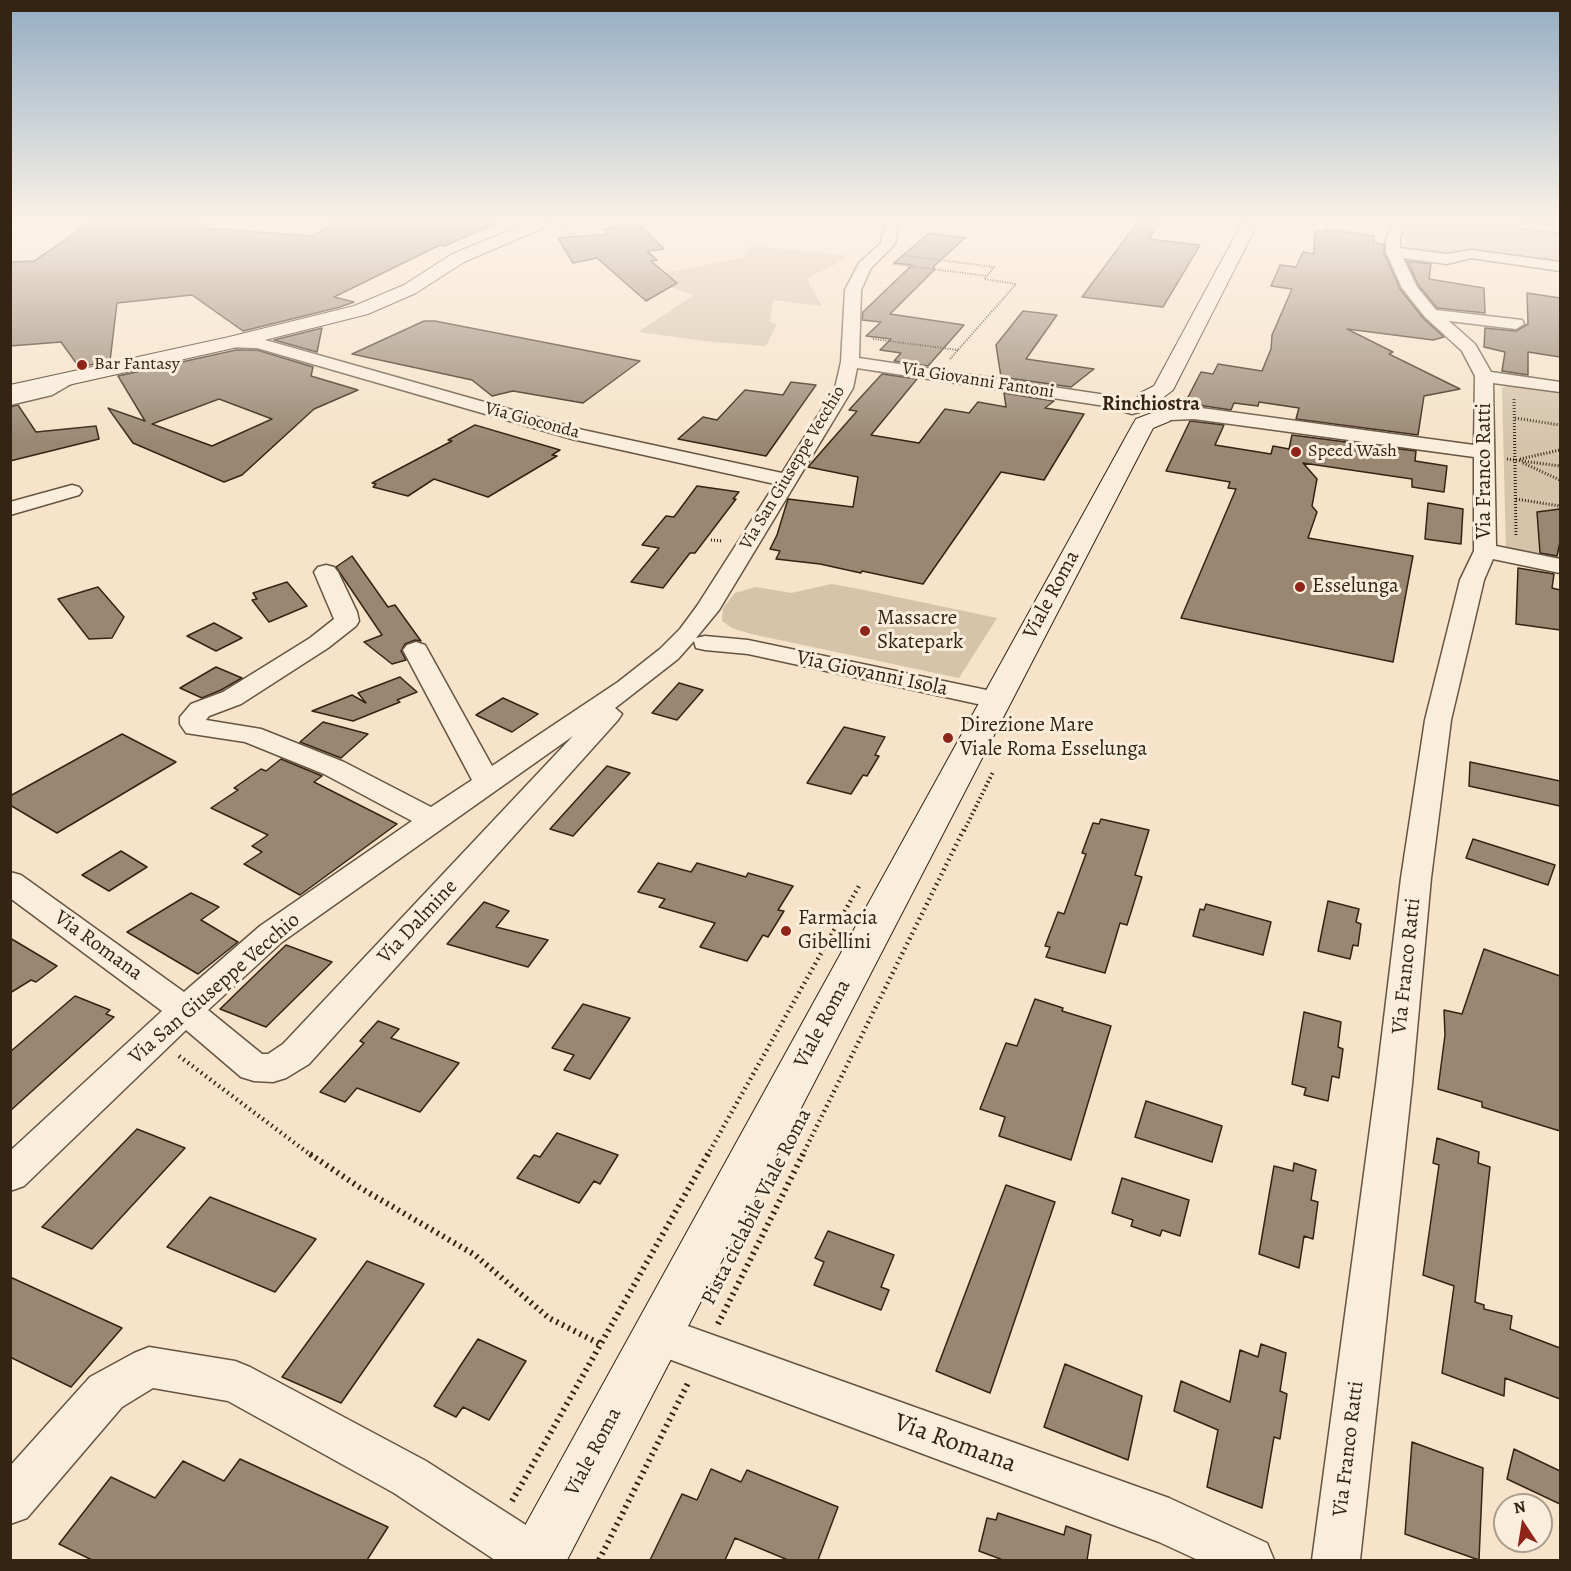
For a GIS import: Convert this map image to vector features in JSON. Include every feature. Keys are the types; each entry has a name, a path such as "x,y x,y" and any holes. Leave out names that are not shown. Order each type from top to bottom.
{"main road":[{"path":"10,392 294,328 374,306 395,296"},
{"name":"Viale Roma","path":"537,1560 680,1344 996,700 1157,407 1213,296"}],"street":[{"name":"Via San Giuseppe Vecchio","path":"10,1175 185,1010 271,934 487,782 627,688 698,634 786,480 844,388 850,362 853,296"},
{"path":"1417,296 1431,314 1468,348 1484,376 1560,387"},
{"path":"1431,314 1516,324"},
{"path":"281,351 278,340 282,334 294,328"},
{"name":"Via Gioconda","path":"229,343 258,343 579,435 786,480"},
{"name":"Via Giovanni Fantoni","path":"850,362 1106,401 1486,453"},
{"name":"Via Franco Ratti","path":"1336,1560 1438,720 1472,579 1485,551 1484,376"},
{"path":"10,400 45,390 65,380"},
{"path":"10,509 72,491"},
{"path":"1485,551 1560,566"},
{"path":"326,572 347,621 319,643 232,698 200,711 193,717 193,724 196,727 251,735 334,768 433,820"},
{"name":"Via Giovanni Isola","path":"698,634 748,648 996,700"},
{"path":"416,650 487,782"},
{"name":"Via Dalmine","path":"185,1010 255,1067 273,1068 296,1054 617,706 627,688"},
{"name":"Via Romana","path":"10,882 185,1010"},
{"name":"Via Romana","path":"680,1344 1169,1522 1250,1560"},
{"path":"10,1501 106,1392 149,1367 235,1382 410,1477 537,1560"}],"path":[{"path":"946,363 1005,296"},
{"path":"851,337 958,350"},
{"path":"1514,398 1517,460 1516,539"},
{"path":"1515,418 1560,425"},
{"path":"1517,460 1560,450"},
{"path":"1486,453 1560,466"},
{"path":"1517,460 1560,480"},
{"path":"1516,499 1560,506"},
{"name":"Pista ciclabile Viale Roma","path":"599,1560 680,1344 998,763"},
{"path":"156,1038 294,1144 358,1187 475,1255 549,1318 600,1344 495,1532"}],"shaded area":[{"path":"692,296 816,296 822,306 773,300 770,322 777,324 766,346 638,332"},
{"path":"1513,385 1560,392 1560,559 1506,551 1502,387"},
{"name":"Massacre Skatepark","path":"832,584 997,618 959,678 751,634 732,628 722,621 723,608 735,593 756,587 791,593"}],"building":[{"path":"10,296 180,296 117,303 110,361 79,367 61,342 10,346"},
{"path":"194,296 335,296 354,302 340,307 243,331"},
{"path":"641,296 654,296 646,301"},
{"path":"879,296 908,296 890,314 964,325 928,366 894,361 901,353 880,350 891,339 866,336 881,322 862,320 863,312"},
{"path":"1083,296 1169,296 1163,307"},
{"path":"1289,296 1406,296 1423,318 1444,337 1433,340 1347,329 1393,352 1389,354 1460,389 1424,396 1418,435 1296,419 1299,408 1259,402 1258,406 1234,403 1231,410 1186,401 1201,372 1213,374 1218,364 1262,371 1271,349 1272,335"},
{"path":"1427,296 1484,296 1485,313 1437,308"},
{"path":"1527,296 1560,298 1560,357 1528,352 1528,375 1502,371 1505,352 1484,347 1485,328 1516,331 1528,324"},
{"path":"1023,311 1057,315 1026,359 1094,369 1071,387 1001,377 996,345"},
{"path":"424,321 435,321 640,361 583,403 513,391 492,396 472,380 352,354"},
{"path":"322,328 317,352 274,340"},
{"path":"236,350 257,350 313,367 311,376 358,390 314,409 242,475 224,482 133,443 108,408 145,421 118,376","holes":["219,399 272,419 212,446 152,424"]},
{"path":"882,374 917,379 871,435 919,443 945,409 969,413 978,402 1006,407 1004,393 1054,401 1045,408 1084,414 1044,480 1001,472 923,584 862,571 861,573 820,564 776,559 780,551 770,549 777,535 788,499 853,507 858,477 808,467 857,411 849,410"},
{"path":"791,382 816,385 766,456 678,439 703,417 717,420 745,390 783,395"},
{"path":"18,405 36,432 96,426 99,439 10,461 10,407"},
{"name":"Esselunga","path":"1190,421 1224,425 1215,445 1271,454 1273,446 1289,449 1292,435 1416,451 1415,461 1447,466 1444,492 1412,487 1412,479 1303,463 1317,479 1312,506 1317,512 1308,538 1413,556 1393,662 1181,618 1236,489 1228,488 1230,482 1166,471"},
{"path":"475,425 560,450 552,455 557,456 488,497 434,479 408,496 373,487 376,484 372,483 452,441 448,440"},
{"path":"697,486 739,492 695,553 690,553 663,588 631,582 659,548 642,545 666,516 674,517"},
{"path":"1428,503 1463,509 1461,544 1425,539"},
{"path":"1560,509 1560,542 1557,556 1540,553 1537,512"},
{"path":"352,556 388,607 395,605 421,641 415,640 405,644 401,651 406,660 392,664 364,642 382,635 336,567"},
{"path":"1518,568 1554,574 1552,588 1560,590 1560,630 1516,624"},
{"path":"287,582 307,606 269,622 252,600 257,599 253,593"},
{"path":"98,587 124,617 112,638 89,639 58,599"},
{"path":"214,623 242,638 216,651 187,636"},
{"path":"216,667 242,678 202,698 180,688"},
{"path":"400,677 417,692 397,700 400,702 353,721 312,711 352,695 366,703 358,693"},
{"path":"679,683 703,690 677,720 652,713"},
{"path":"503,698 538,714 512,732 476,715"},
{"path":"323,722 368,734 341,758 300,742"},
{"path":"844,727 885,737 875,755 879,756 867,776 863,775 851,794 807,783"},
{"path":"122,734 176,762 57,833 10,805 10,796"},
{"path":"281,759 322,776 314,782 397,824 300,895 244,864 262,852 252,846 268,835 211,808 238,790 234,788 261,769 266,771"},
{"path":"1470,762 1560,781 1560,806 1469,786"},
{"path":"607,766 630,773 573,836 550,829"},
{"path":"1101,819 1149,830 1135,875 1142,877 1127,925 1120,923 1105,973 1046,957 1050,947 1045,946 1058,912 1064,914 1086,854 1082,853 1093,823 1099,824"},
{"path":"1473,839 1555,865 1548,885 1466,858"},
{"path":"121,851 147,867 109,891 82,875"},
{"path":"658,863 691,872 697,863 746,877 748,873 793,886 778,910 784,911 768,937 763,935 747,961 700,947 715,923 659,907 665,899 638,892"},
{"path":"191,893 219,907 201,920 238,942 198,974 127,932"},
{"path":"1328,901 1359,909 1356,922 1361,924 1358,946 1353,945 1350,959 1318,951"},
{"path":"484,902 509,911 496,927 548,940 528,967 447,944"},
{"path":"1206,904 1271,922 1263,955 1193,936 1200,909 1204,910"},
{"path":"10,938 57,966 36,982 31,980 10,993"},
{"path":"286,945 332,962 266,1027 220,1009"},
{"path":"1484,949 1560,976 1560,1131 1482,1107 1482,1102 1438,1089 1445,1035 1444,1010 1462,1014"},
{"path":"75,996 110,1010 106,1014 114,1017 10,1111 10,1052"},
{"path":"1035,999 1063,1008 1062,1011 1111,1026 1071,1160 999,1136 1005,1117 980,1109 1006,1043 1017,1046"},
{"path":"583,1004 630,1018 590,1079 564,1070 574,1055 552,1048"},
{"path":"1304,1012 1341,1022 1338,1047 1343,1049 1339,1078 1332,1076 1328,1101 1304,1095 1306,1088 1292,1084"},
{"path":"378,1021 399,1029 391,1038 459,1063 420,1112 357,1088 345,1102 320,1092 364,1043 360,1041"},
{"path":"1146,1101 1222,1126 1212,1162 1135,1137"},
{"path":"137,1129 185,1148 92,1249 42,1227"},
{"path":"557,1133 618,1155 600,1184 594,1181 579,1203 517,1178 534,1155 540,1157"},
{"path":"1437,1138 1479,1152 1478,1163 1490,1167 1475,1302 1484,1305 1484,1309 1512,1316 1510,1329 1560,1348 1560,1399 1505,1378 1504,1396 1442,1373 1454,1286 1423,1275 1439,1165 1433,1163"},
{"path":"1294,1163 1316,1170 1311,1200 1318,1202 1313,1239 1304,1236 1299,1268 1259,1254 1274,1166 1293,1171"},
{"path":"1122,1178 1189,1200 1180,1236 1162,1230 1160,1236 1131,1226 1133,1220 1112,1213"},
{"path":"1006,1185 1055,1202 990,1393 936,1371"},
{"path":"210,1197 316,1239 275,1292 167,1247"},
{"path":"828,1231 894,1255 881,1287 889,1290 881,1310 814,1285 824,1262 815,1258"},
{"path":"367,1261 424,1284 341,1403 282,1377"},
{"path":"10,1277 122,1328 71,1387 10,1357"},
{"path":"478,1339 526,1361 489,1420 463,1407 456,1417 434,1406"},
{"path":"1261,1344 1286,1353 1280,1391 1287,1394 1280,1439 1274,1437 1262,1508 1207,1487 1218,1430 1174,1411 1181,1381 1230,1402 1240,1350 1258,1357"},
{"path":"1065,1364 1142,1396 1128,1460 1044,1427"},
{"path":"1412,1442 1483,1468 1479,1560 1405,1534"},
{"path":"1514,1449 1560,1471 1560,1504 1553,1501 1553,1493 1537,1493 1507,1479"},
{"path":"240,1459 388,1527 367,1560 92,1560 59,1544 111,1477 155,1498 183,1461 224,1481"},
{"path":"711,1469 741,1482 747,1470 838,1507 818,1560 788,1560 735,1538 725,1560 650,1560 682,1494 697,1500"},
{"path":"998,1513 1064,1535 1066,1526 1091,1535 1087,1560 1003,1560 979,1551 987,1518 996,1520"}],"place":[{"name":"Bar Fantasy","path":"82,365"},
{"name":"Speed Wash","path":"1296,452"},
{"name":"Esselunga","path":"1300,587"},
{"name":"Massacre Skatepark","path":"865,631"},
{"name":"Direzione Mare Viale Roma Esselunga","path":"948,738"},
{"name":"Farmacia Gibellini","path":"786,931"}],"district":[{"name":"Rinchiostra","path":"1151,405"}]}
